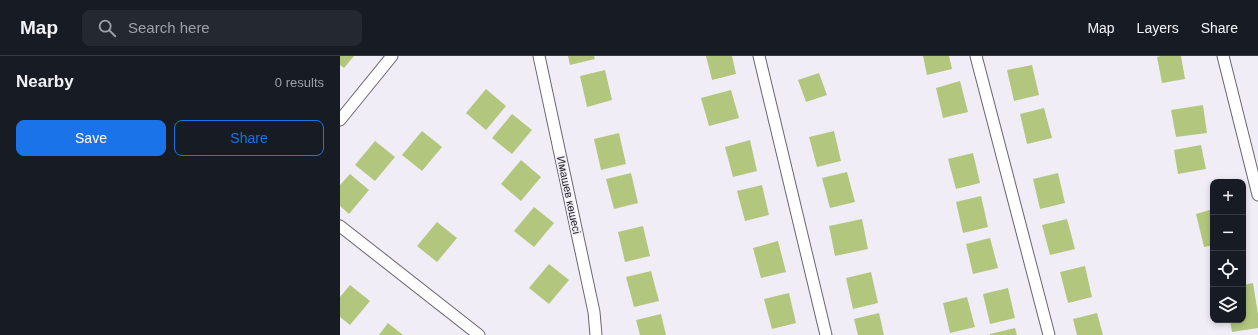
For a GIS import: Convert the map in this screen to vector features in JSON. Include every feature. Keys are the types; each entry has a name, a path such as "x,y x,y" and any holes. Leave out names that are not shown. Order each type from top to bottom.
{"street":[{"path":"340,120 392,56"},
{"name":"Имашев көшесі","path":"539,56 594,312 596,335"},
{"path":"759,56 826,335"},
{"path":"976,56 1049,335"},
{"path":"1223,56 1258,195"},
{"path":"340,226 479,335"}],"building":[{"path":"340,56 354,56 344,68 340,65"},
{"path":"568,56 594,56 595,59 570,65"},
{"path":"706,56 732,56 736,74 712,80"},
{"path":"923,56 949,56 952,69 927,75"},
{"path":"1181,56 1185,79 1162,83 1157,57"},
{"path":"1032,65 1039,95 1014,101 1007,70"},
{"path":"605,70 612,100 587,107 580,76"},
{"path":"819,73 827,95 806,102 798,80"},
{"path":"960,81 968,112 943,118 936,88"},
{"path":"486,89 506,106 486,130 466,113"},
{"path":"731,90 739,118 709,126 701,98"},
{"path":"1203,105 1207,133 1176,137 1171,110"},
{"path":"1044,108 1052,138 1027,144 1020,114"},
{"path":"512,114 532,130 512,154 492,138"},
{"path":"422,131 442,147 422,171 402,155"},
{"path":"834,131 841,161 817,167 809,137"},
{"path":"619,133 626,164 601,170 594,139"},
{"path":"750,140 757,171 733,177 725,147"},
{"path":"375,141 395,157 375,181 355,165"},
{"path":"1201,145 1206,169 1178,174 1174,150"},
{"path":"973,153 980,183 956,189 948,159"},
{"path":"521,160 541,177 521,201 501,184"},
{"path":"847,172 855,202 830,208 822,178"},
{"path":"631,173 638,203 614,209 606,179"},
{"path":"1058,173 1065,203 1040,209 1033,179"},
{"path":"350,174 369,190 349,214 340,206 340,185"},
{"path":"762,185 769,215 745,221 737,191"},
{"path":"981,196 988,227 963,233 956,202"},
{"path":"534,207 554,223 534,247 514,231"},
{"path":"1210,210 1210,246 1204,247 1196,214"},
{"path":"862,219 868,249 835,256 829,226"},
{"path":"1067,219 1075,249 1050,255 1042,225"},
{"path":"437,222 457,238 437,262 417,246"},
{"path":"643,226 650,256 625,262 618,232"},
{"path":"990,238 998,268 973,274 966,244"},
{"path":"778,241 786,272 761,278 753,248"},
{"path":"549,264 569,280 549,304 529,288"},
{"path":"1085,266 1092,297 1068,303 1060,272"},
{"path":"651,271 659,301 634,307 626,277"},
{"path":"871,272 878,303 853,309 846,278"},
{"path":"1253,283 1258,314 1258,328 1232,332 1230,323 1246,323 1246,284"},
{"path":"350,285 370,301 350,325 340,317 340,297"},
{"path":"1008,288 1015,318 990,324 983,294"},
{"path":"789,293 796,323 772,329 764,299"},
{"path":"967,297 975,327 950,333 943,303"},
{"path":"879,313 884,335 858,335 854,319"},
{"path":"1097,313 1103,335 1077,335 1073,319"},
{"path":"661,314 666,335 640,335 636,320"},
{"path":"388,323 403,335 379,335"},
{"path":"1015,328 1017,335 990,335 990,334"}]}
